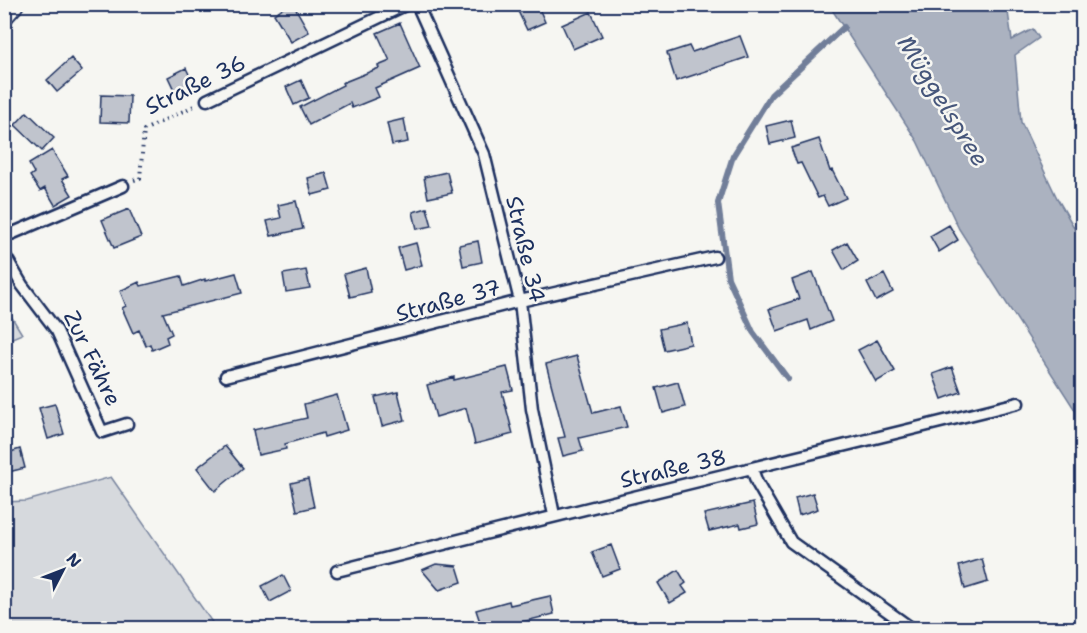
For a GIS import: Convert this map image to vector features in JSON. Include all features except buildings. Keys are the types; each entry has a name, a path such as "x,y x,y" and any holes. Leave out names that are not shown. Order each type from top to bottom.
{"street":[{"path":"4,14 13,4"}],"lane":[{"name":"Straße 36","path":"207,99 407,4"},
{"name":"Straße 34","path":"417,4 484,154 520,301 532,409 555,515"},
{"path":"4,237 123,186"},
{"name":"Zur Fähre","path":"4,254 22,285 57,331 102,432 127,424"},
{"name":"Straße 37","path":"226,376 520,301 715,257"},
{"name":"Straße 38","path":"336,572 555,515 1018,403"},
{"path":"752,469 757,483 791,542 911,628"}],"path":[{"name":"Straße 36","path":"123,186 140,178 144,130 207,99"}],"shaded area":[{"path":"5,306 22,334 4,341"},
{"path":"111,477 216,628 5,628 5,502 27,501"}],"water":[{"name":"Müggelspree","path":"829,5 1007,5 1012,40 1033,29 1039,38 1015,55 1021,122 1057,198 1082,241 1082,421 959,229 917,141"}],"waterway":[{"path":"788,379 753,332 728,278 718,203 733,156 771,95 844,27"}]}
